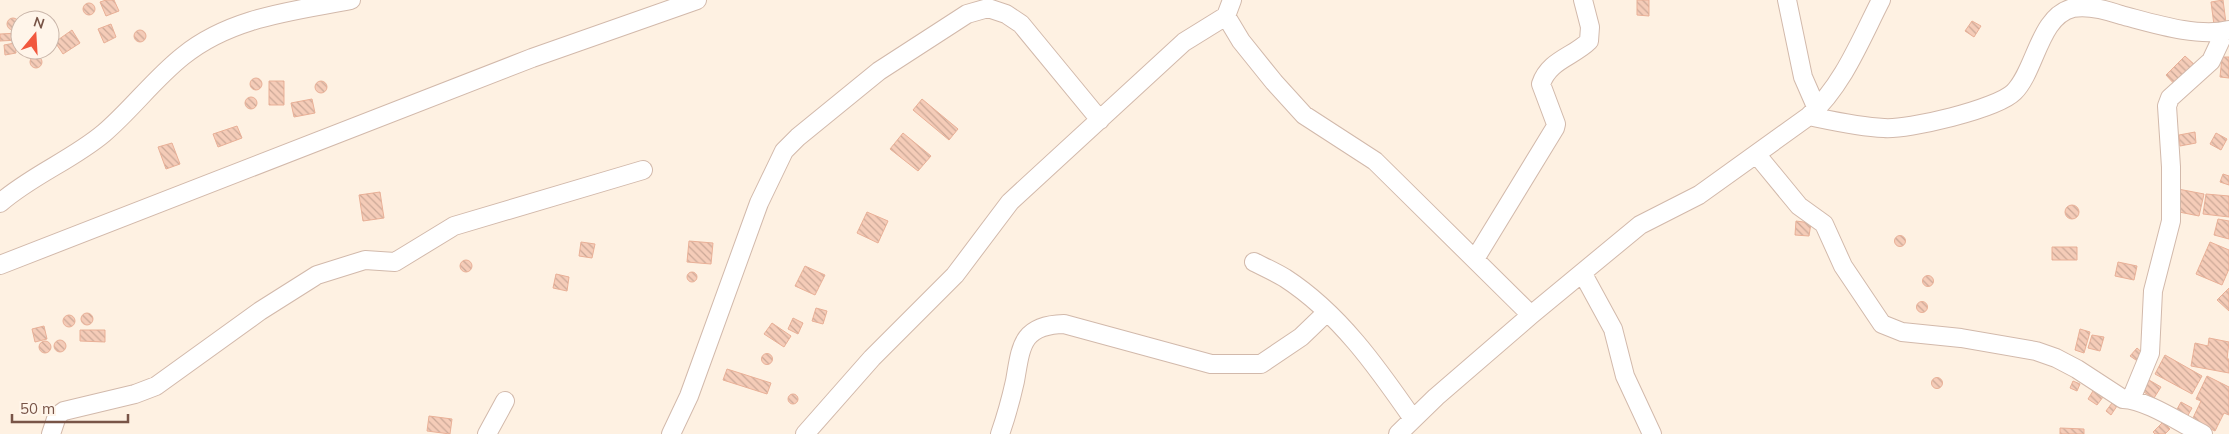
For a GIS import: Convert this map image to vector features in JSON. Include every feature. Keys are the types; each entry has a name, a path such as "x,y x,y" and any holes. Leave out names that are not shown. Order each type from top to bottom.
{"street":[{"path":"0,203 16,189 74,156 105,132 149,86 184,55 217,34 270,15 351,0"},
{"path":"0,265 532,58 697,0"},
{"path":"1475,259 1555,128 1556,124 1542,84 1548,68 1583,47 1589,40 1590,27 1584,0"},
{"path":"1787,0 1803,77 1813,113"},
{"path":"1398,434 1436,396 1640,225 1699,195 1813,113 1836,88 1881,0"},
{"path":"671,434 689,396 759,203 784,151 798,137 879,71 967,14 988,8 1006,14 1021,24 1100,120"},
{"path":"805,434 872,358 956,275 1010,202 1184,42 1229,8 1246,48 1304,115 1375,161 1401,189 1531,315"},
{"path":"1813,113 1885,128 1922,124 1986,107 2014,92 2025,76 2051,23 2060,13 2074,8 2097,8 2164,26 2191,31 2227,31 2211,61 2170,98 2166,106 2170,167 2170,221 2153,290 2150,353 2131,399"},
{"path":"1757,154 1799,206 1824,224 1843,266 1882,324 1902,332 1961,338 2036,351 2076,368 2123,399 2131,399 2203,434"},
{"path":"51,434 57,416 64,411 135,394 156,386 260,311 317,275 365,260 396,262 454,226 643,170"},
{"path":"1254,262 1284,278 1327,312 1379,370 1413,419"},
{"path":"1583,274 1613,329 1625,376 1652,434"},
{"path":"1000,434 1013,390 1019,351 1031,333 1042,327 1064,324 1211,364 1261,364 1301,336 1327,312"},
{"path":"487,434 505,401"}],"building":[{"path":"114,0 119,11 106,16 100,2"},
{"path":"1637,0 1649,0 1649,16 1637,15"},
{"path":"2223,0 2226,23 2214,25 2211,2"},
{"path":"87,3 91,3 95,9 91,15 87,15 83,11 83,7"},
{"path":"10,19 10,29 7,26"},
{"path":"1972,21 1981,26 1974,37 1965,31"},
{"path":"111,24 116,37 104,43 98,29"},
{"path":"72,30 80,43 63,54 60,50 60,38"},
{"path":"138,30 142,30 146,36 142,42 138,42 134,38 134,34"},
{"path":"10,33 10,40 0,41 0,34"},
{"path":"10,44 10,54 5,55 4,45"},
{"path":"2185,56 2196,66 2176,86 2166,75"},
{"path":"2222,57 2229,57 2229,78 2220,77"},
{"path":"30,60 42,60 42,64 38,68 34,68 30,64"},
{"path":"254,78 258,78 262,84 258,90 254,90 250,86 250,82"},
{"path":"269,81 284,81 284,105 269,105"},
{"path":"323,81 326,82 326,92 319,93 316,92 315,85 316,82"},
{"path":"249,97 253,97 257,103 253,109 249,109 245,105 245,101"},
{"path":"312,99 315,113 294,117 291,103"},
{"path":"922,99 958,129 949,140 913,110"},
{"path":"237,126 242,138 218,147 213,134"},
{"path":"2195,132 2196,143 2180,146 2179,135"},
{"path":"903,133 931,156 918,171 890,149"},
{"path":"2216,133 2227,139 2221,150 2210,144"},
{"path":"172,143 180,164 166,169 158,147"},
{"path":"2223,174 2229,176 2229,185 2220,182"},
{"path":"2178,189 2204,194 2199,216 2174,211"},
{"path":"380,192 384,218 363,221 359,195"},
{"path":"2206,194 2229,196 2229,217 2203,214"},
{"path":"2069,205 2075,205 2079,212 2075,219 2069,219 2065,215 2065,209"},
{"path":"867,212 888,221 878,243 857,233"},
{"path":"2218,219 2229,221 2229,239 2214,235"},
{"path":"1796,221 1811,223 1809,236 1795,235"},
{"path":"1900,235 1906,241 1900,247 1894,241"},
{"path":"689,241 713,243 711,264 687,262"},
{"path":"581,242 595,244 592,258 579,256"},
{"path":"2210,242 2229,250 2229,269 2222,285 2196,274"},
{"path":"2052,247 2077,247 2077,260 2052,260"},
{"path":"464,260 468,260 472,266 468,272 464,272 460,268 460,264"},
{"path":"2118,262 2137,266 2134,280 2115,276"},
{"path":"805,266 825,275 815,295 795,286"},
{"path":"690,272 694,272 697,277 696,281 690,282 687,279 687,275"},
{"path":"556,274 569,277 567,291 553,288"},
{"path":"1928,275 1934,281 1928,287 1922,281"},
{"path":"2229,288 2229,311 2217,300"},
{"path":"1922,301 1928,307 1922,313 1916,307"},
{"path":"816,308 827,311 823,324 812,321"},
{"path":"85,313 89,313 93,319 89,325 85,325 81,321 81,317"},
{"path":"67,315 71,315 75,321 71,327 67,327 63,323 63,319"},
{"path":"793,318 803,323 798,334 788,329"},
{"path":"772,323 791,336 784,347 764,334"},
{"path":"44,326 47,339 35,342 32,329"},
{"path":"2080,329 2090,332 2084,353 2075,350"},
{"path":"80,330 105,330 105,342 80,341"},
{"path":"2092,335 2104,337 2100,351 2088,348"},
{"path":"2209,338 2229,342 2227,359 2229,359 2229,373 2191,366 2195,343 2208,346"},
{"path":"58,340 62,340 66,346 62,352 58,352 54,348 54,344"},
{"path":"43,341 47,341 51,347 47,353 43,353 39,349 39,345"},
{"path":"2137,348 2145,355 2139,362 2130,356"},
{"path":"767,353 773,359 767,365 761,359"},
{"path":"2165,355 2202,376 2192,394 2155,374"},
{"path":"727,369 771,383 767,394 723,380"},
{"path":"2207,376 2229,387 2229,415 2224,413 2215,431 2192,420 2201,401 2196,399"},
{"path":"1937,377 1943,383 1937,389 1931,383"},
{"path":"2149,380 2161,387 2154,398 2142,391"},
{"path":"2073,381 2080,384 2077,391 2070,388"},
{"path":"2093,391 2103,397 2097,405 2088,399"},
{"path":"791,394 795,394 798,399 797,403 791,404 788,401 788,397"},
{"path":"2181,402 2192,408 2187,417 2176,411"},
{"path":"2112,403 2117,406 2111,415 2106,411"},
{"path":"429,416 452,419 450,434 427,431"},
{"path":"2163,422 2170,429 2165,434 2155,434 2153,432"},
{"path":"2060,428 2084,429 2084,434 2060,434"}]}
